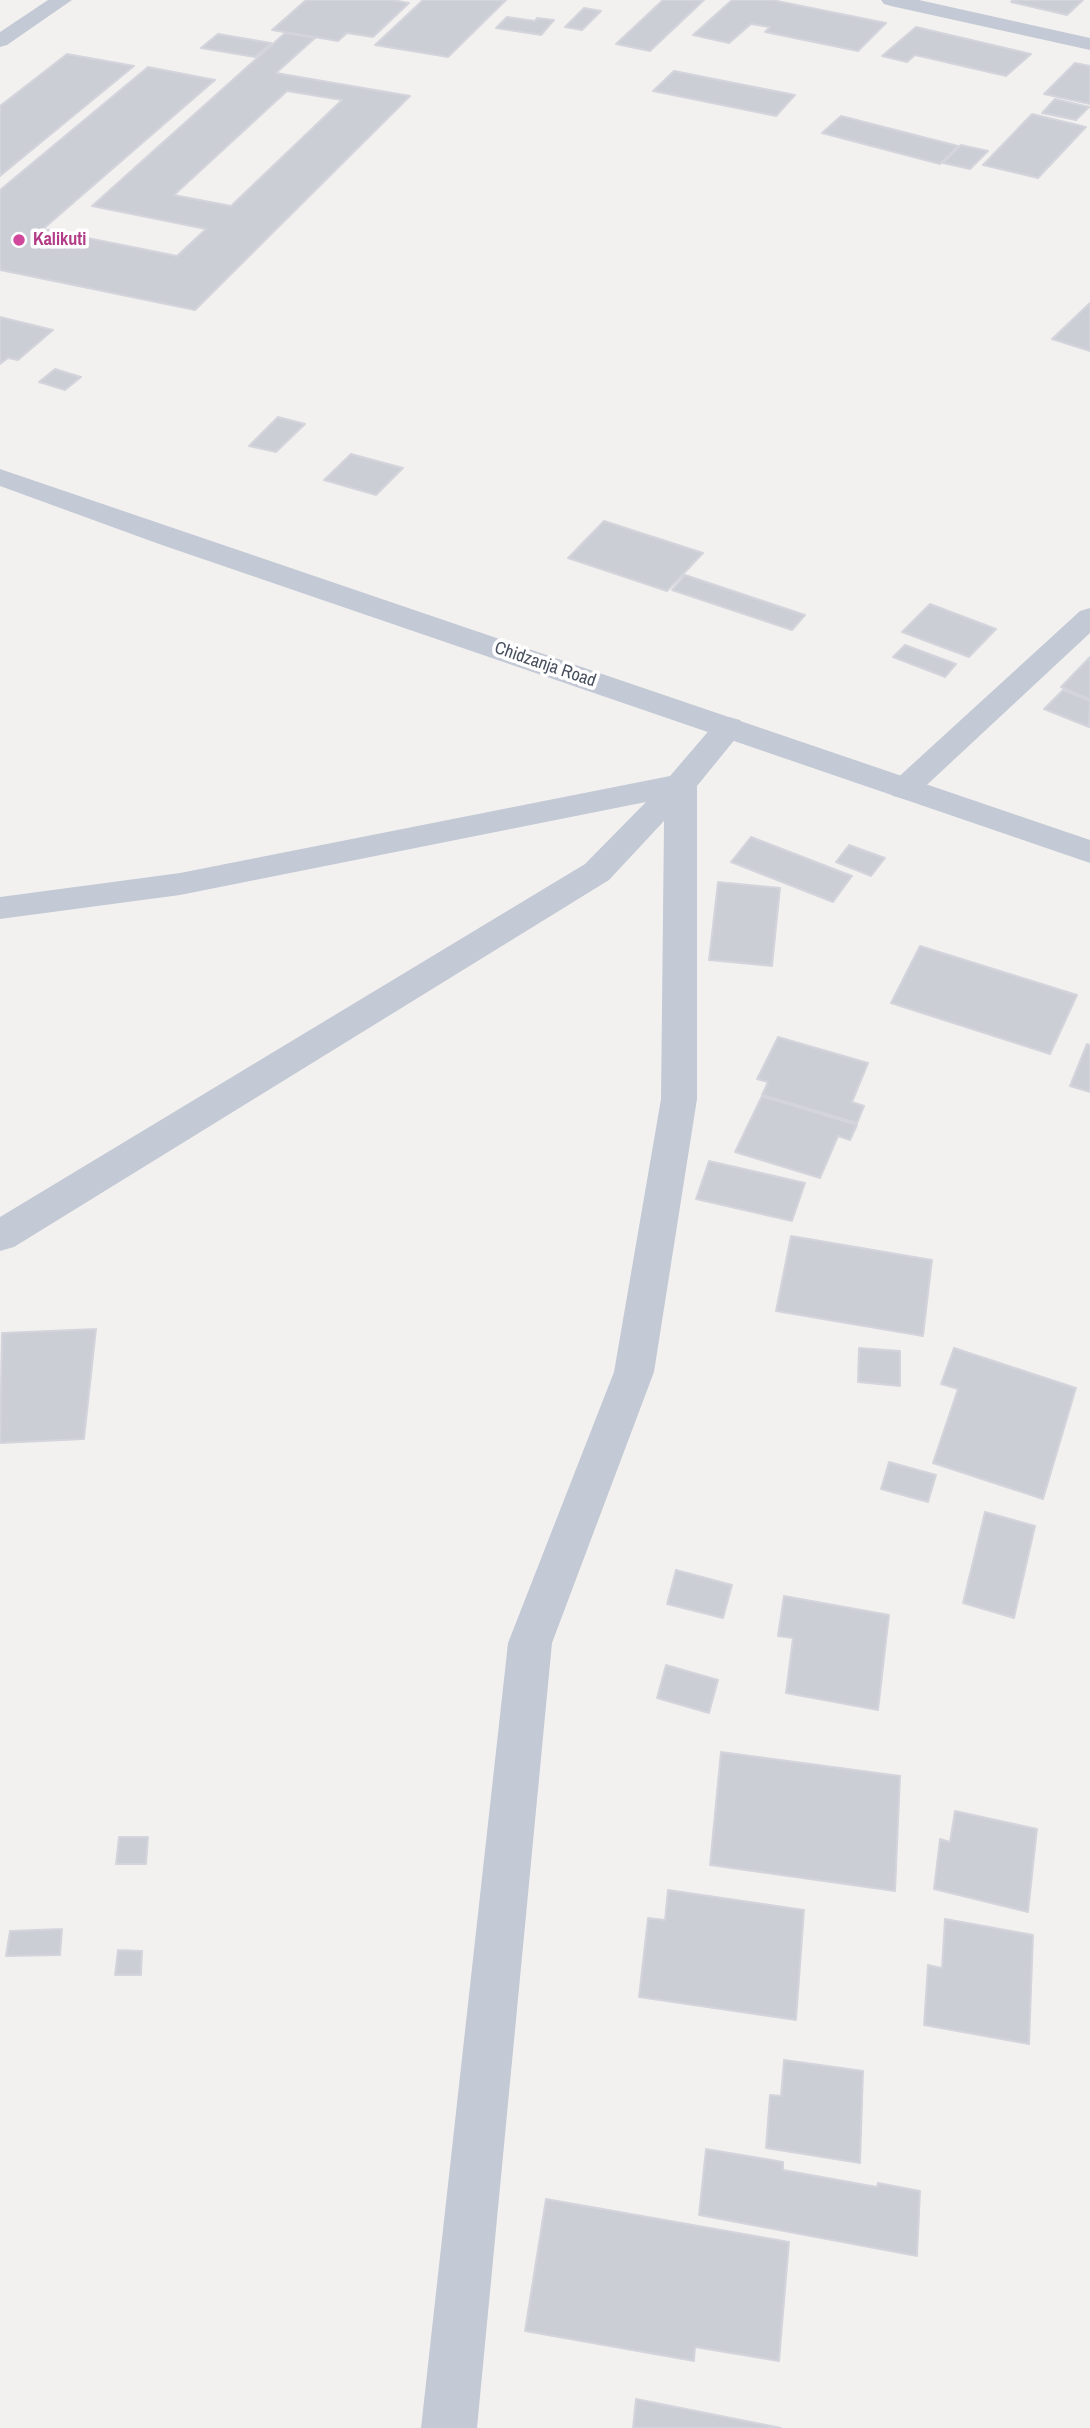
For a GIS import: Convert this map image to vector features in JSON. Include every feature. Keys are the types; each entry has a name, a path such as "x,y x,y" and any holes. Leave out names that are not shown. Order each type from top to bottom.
{"street":[{"path":"0,41 62,0"},
{"path":"891,0 1090,44"},
{"name":"Chidzanja Road","path":"0,477 169,538 1090,852"},
{"path":"904,789 1090,617"},
{"path":"0,1236 597,872 681,784 729,727"},
{"path":"0,908 180,884 681,784"},
{"path":"449,2428 530,1643 634,1372 679,1099 681,784"}],"building":[{"path":"306,0 392,0 409,3 373,37 347,33 338,41 272,30"},
{"path":"423,0 506,0 448,57 375,45"},
{"path":"663,0 704,0 650,51 616,44"},
{"path":"732,0 772,0 886,23 858,51 765,32 770,27 751,24 729,43 693,35"},
{"path":"1083,0 1067,15 1011,2"},
{"path":"584,8 601,11 582,30 565,27"},
{"path":"507,17 535,21 537,18 554,20 541,35 496,28"},
{"path":"916,27 1031,54 1006,76 915,55 907,62 882,56"},
{"path":"285,33 315,38 276,73 410,96 195,310 0,270 0,190 148,67 215,80 43,229 177,256 206,229 92,206","holes":["287,91 342,100 231,206 174,195"]},
{"path":"218,34 271,43 255,57 201,48"},
{"path":"67,54 134,66 0,176 0,106"},
{"path":"1075,63 1090,66 1090,104 1044,94"},
{"path":"674,71 795,95 776,116 653,91"},
{"path":"1055,99 1089,107 1076,120 1042,113"},
{"path":"1032,114 1086,127 1038,178 983,165"},
{"path":"841,116 958,146 940,164 822,133"},
{"path":"961,145 988,151 970,169 943,163"},
{"path":"1090,303 1090,351 1052,339"},
{"path":"0,317 53,330 18,360 8,358 0,364"},
{"path":"55,369 81,377 65,390 39,382"},
{"path":"278,417 305,424 276,452 249,446"},
{"path":"351,454 403,468 376,495 324,480"},
{"path":"604,521 703,553 667,591 568,558"},
{"path":"685,575 805,615 792,630 672,590"},
{"path":"930,604 996,629 969,657 902,632"},
{"path":"905,645 956,664 945,677 893,657"},
{"path":"1090,657 1090,699 1061,687"},
{"path":"1063,690 1090,701 1089,727 1044,709"},
{"path":"751,837 852,876 833,902 731,862"},
{"path":"849,845 885,858 871,876 836,862"},
{"path":"718,882 780,888 772,966 709,960"},
{"path":"920,946 1077,995 1050,1054 891,1003"},
{"path":"778,1037 868,1063 852,1102 864,1106 857,1123 762,1095 768,1082 757,1079"},
{"path":"1087,1044 1090,1045 1090,1092 1070,1086"},
{"path":"762,1096 857,1125 850,1140 838,1136 820,1178 735,1152"},
{"path":"709,1161 805,1183 792,1221 696,1199"},
{"path":"791,1236 932,1260 923,1336 776,1311"},
{"path":"96,1329 84,1439 0,1443 2,1333"},
{"path":"859,1348 900,1351 900,1386 858,1382"},
{"path":"954,1348 1076,1388 1043,1499 933,1463 958,1389 941,1384"},
{"path":"889,1462 936,1475 928,1502 881,1489"},
{"path":"985,1512 1035,1526 1014,1618 963,1603"},
{"path":"676,1570 732,1585 723,1618 667,1604"},
{"path":"784,1596 889,1615 878,1710 786,1693 793,1638 778,1636"},
{"path":"666,1665 718,1680 709,1713 657,1698"},
{"path":"721,1752 900,1776 895,1891 710,1865"},
{"path":"955,1811 1037,1829 1028,1912 934,1889 940,1839 950,1842"},
{"path":"119,1837 148,1837 146,1864 116,1864"},
{"path":"668,1890 804,1910 796,2020 639,1997 648,1918 665,1920"},
{"path":"945,1919 1033,1935 1029,2044 924,2025 928,1965 942,1968"},
{"path":"62,1929 60,1955 6,1956 10,1931"},
{"path":"118,1950 142,1951 141,1975 115,1975"},
{"path":"784,2060 863,2071 860,2163 766,2148 770,2095 781,2096"},
{"path":"706,2149 783,2162 783,2170 877,2187 878,2183 920,2191 917,2256 699,2215"},
{"path":"546,2199 789,2242 779,2361 695,2347 694,2361 525,2331"},
{"path":"636,2399 781,2428 633,2428"}],"place":[{"name":"Kalikuti","path":"19,240"}]}
